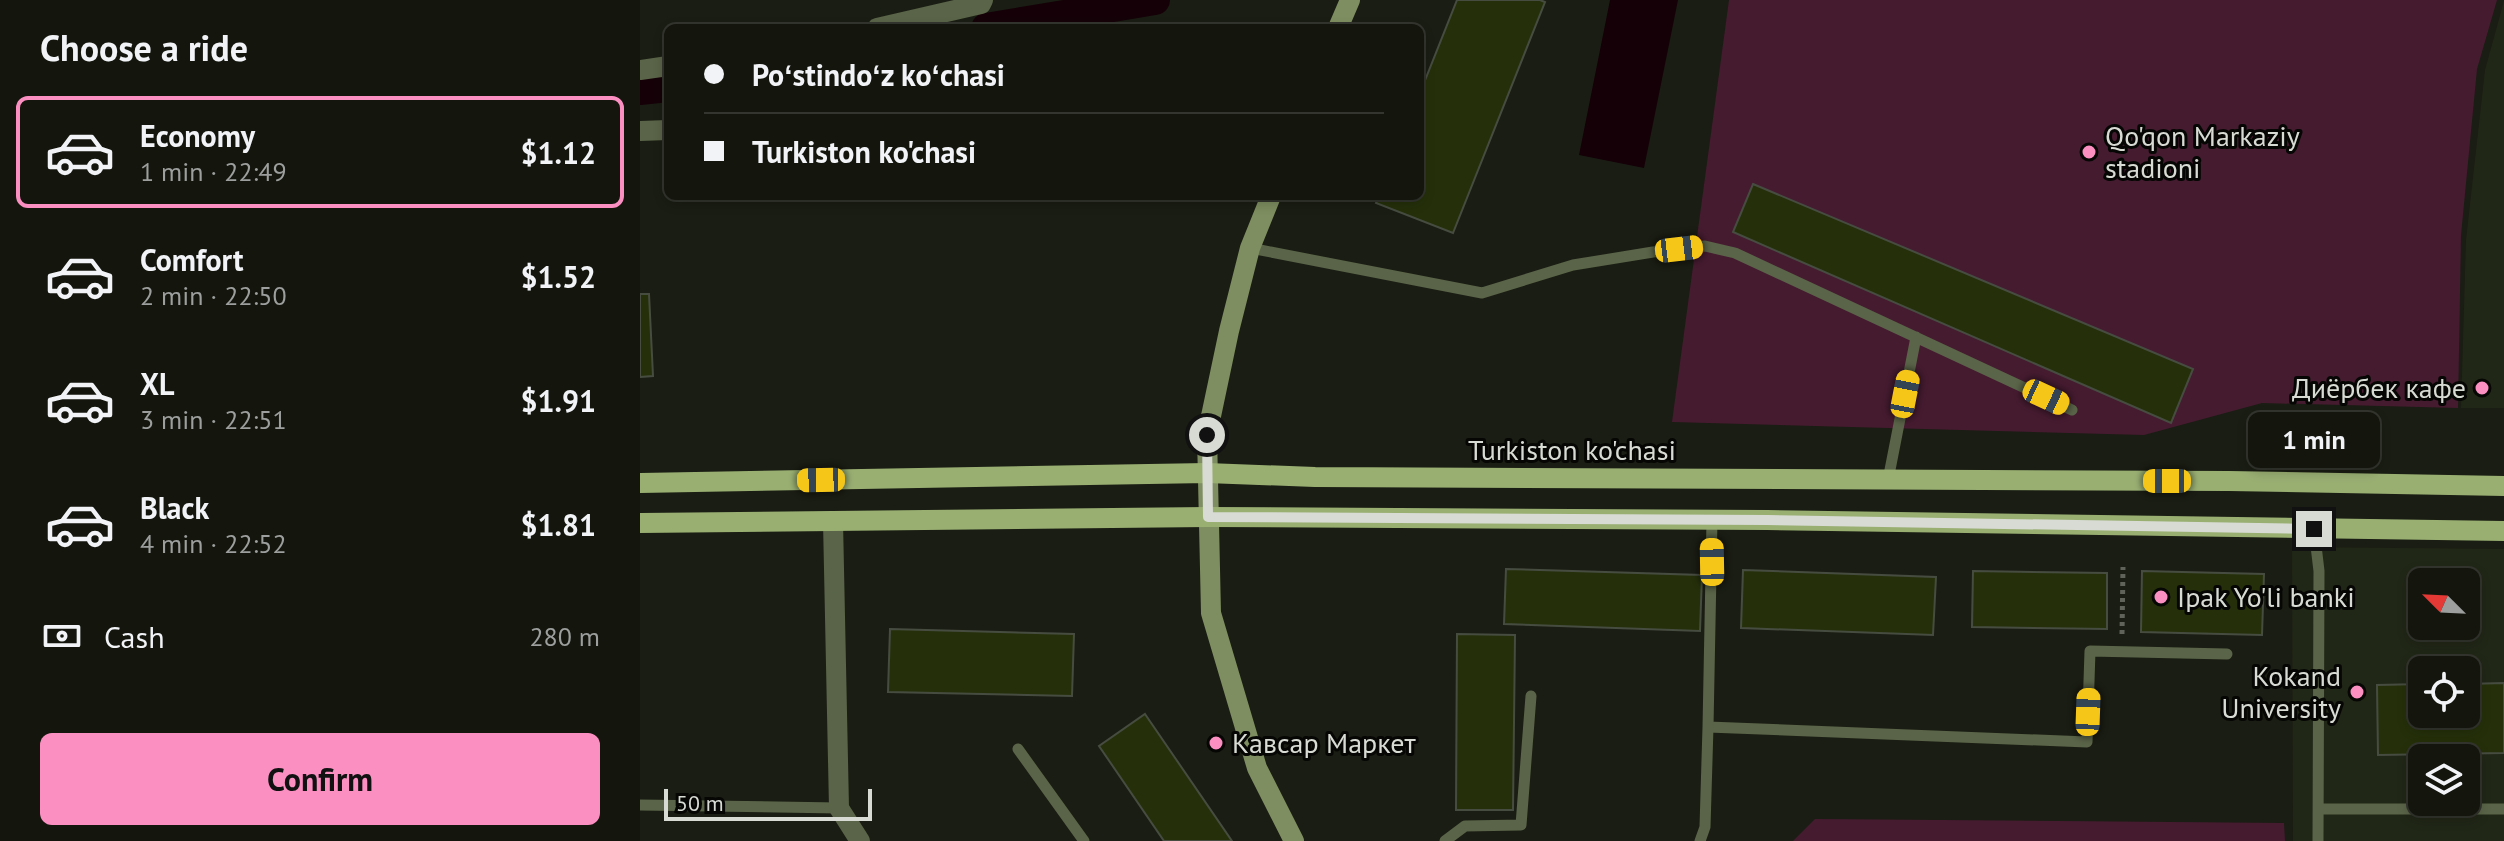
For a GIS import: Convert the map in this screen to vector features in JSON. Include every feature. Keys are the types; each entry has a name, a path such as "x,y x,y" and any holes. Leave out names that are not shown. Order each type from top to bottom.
{"main road":[{"path":"1340,24 1350,0"},
{"path":"1269,200 1250,248 1207,435 1211,613 1257,768 1294,841"},
{"name":"Turkiston ko'chasi","path":"640,483 1207,473 1315,477 2504,486"},
{"path":"640,523 1208,517 1712,520 2504,531"}],"street":[{"path":"893,24 982,2"},
{"path":"640,70 664,67"},
{"path":"640,131 664,130"},
{"path":"833,521 839,808 860,841"}],"lane":[{"path":"1250,248 1482,293 1573,265 1705,246 1735,253 2072,410"},
{"path":"1888,480 1916,337"},
{"path":"1700,841 1705,827 1712,520"},
{"path":"2314,529 2319,571 2318,841"},
{"path":"1708,727 2087,742 2090,651 2227,654"},
{"path":"1445,841 1465,826 1521,825 1531,696"},
{"path":"1018,749 1084,841"},
{"path":"640,805 839,808"},
{"path":"2318,809 2504,809"}],"path":[{"path":"2122,651 2123,567"}],"shaded area":[{"path":"1610,0 1678,0 1644,168 1579,155"},
{"name":"Qo'qon Markaziy stadioni","path":"1729,0 2497,0 2477,69 2461,235 2458,408 2262,403 2144,435 1672,422"},
{"path":"2504,1 2504,408 2461,408 2466,240 2485,70"},
{"name":"Kokand University","path":"2292,547 2504,549 2504,841 2293,841"},
{"path":"1815,819 2284,823 2285,841 1793,841"}],"building":[{"path":"1457,0 1545,2 1453,233 1376,203 1377,200 1424,200 1424,83"},
{"path":"1753,184 2193,369 2171,423 1733,232"},
{"path":"640,294 649,294 653,376 640,377"},
{"path":"1506,569 1702,575 1700,631 1504,624"},
{"path":"1743,570 1936,577 1933,635 1741,628"},
{"path":"1973,571 2107,573 2107,629 1972,627"},
{"path":"2142,571 2264,574 2262,635 2141,632"},
{"path":"890,629 1074,634 1072,696 888,692"},
{"path":"1457,634 1515,635 1513,810 1456,810"},
{"path":"2504,683 2504,753 2480,753 2480,744 2408,744 2408,755 2378,755 2377,685 2408,684 2408,728 2480,728 2480,684"},
{"path":"1145,714 1232,841 1164,841 1099,746"}],"waterway":[{"path":"1010,24 1155,0"},
{"path":"640,90 664,87"}],"place":[{"name":"Qo'qon Markaziy stadioni","path":"2089,152"},
{"name":"Диёрбек кафе","path":"2482,388"},
{"name":"Ipak Yo'li banki","path":"2161,597"},
{"name":"Kokand University","path":"2357,692"},
{"name":"Кавсар Маркет","path":"1216,743"}],"route":[{"path":"1207,435 1208,517 1767,520 2314,529"}]}
